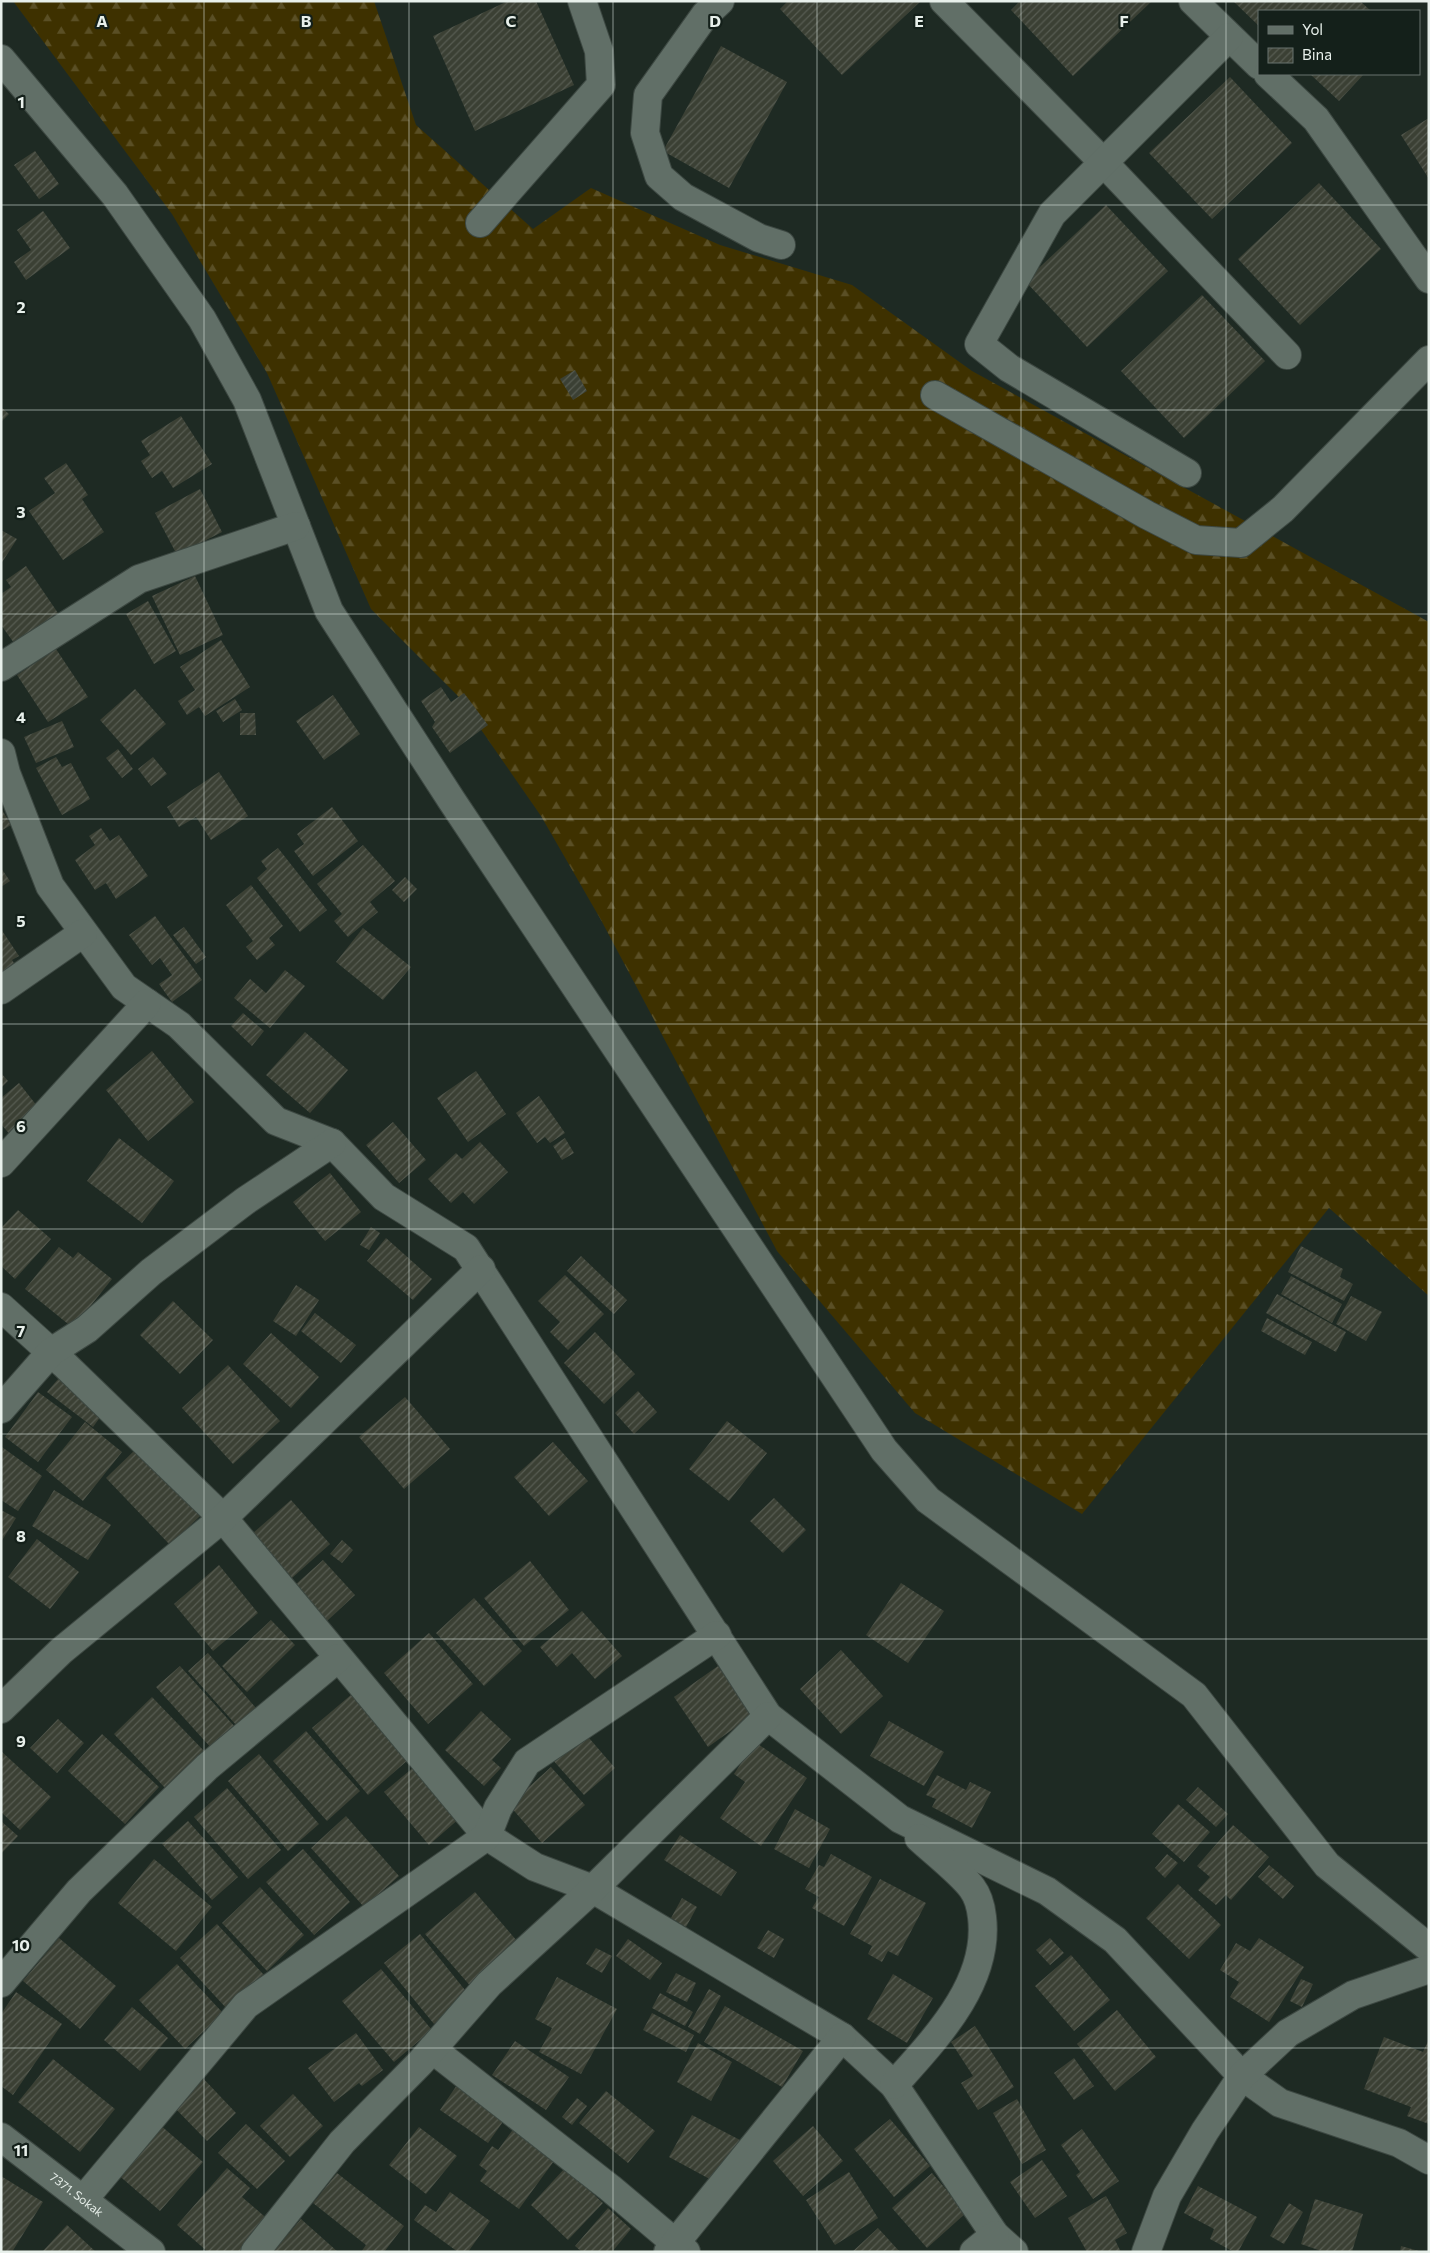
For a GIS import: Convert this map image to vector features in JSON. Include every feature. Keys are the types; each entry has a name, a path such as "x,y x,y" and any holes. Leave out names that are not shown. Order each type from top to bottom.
{"street":[{"path":"480,223 600,85 599,51 582,1"},
{"path":"720,1 705,15 648,95 645,133 659,176 683,197 759,238 781,245"},
{"path":"944,1 1103,162 1287,355"},
{"path":"1193,1 1258,64"},
{"path":"1187,473 1009,368 979,344 1052,214 1229,36"},
{"path":"1,59 115,195 202,319 247,400 329,611 458,809 884,1450 928,1500 1194,1695 1327,1865 1429,1948"},
{"path":"1269,75 1316,120 1429,279"},
{"path":"935,395 1147,515 1196,540 1241,543 1283,509 1429,360"},
{"path":"1,667 139,579 296,526"},
{"path":"1,753 6,773 50,886 124,987 179,1025 276,1121 332,1143 384,1197 466,1248 768,1716 900,1820 972,1888 981,1909 984,1933 978,1965 964,1994 938,2035 894,2085"},
{"path":"1,990 83,933"},
{"path":"1,1163 147,1004"},
{"path":"1,1409 51,1352 87,1329 151,1272 246,1201 332,1143"},
{"path":"1,1709 61,1651 223,1518 481,1269"},
{"path":"1,1307 51,1352 223,1518 487,1836 535,1867 593,1889 842,2037 894,2085 994,2246"},
{"path":"83,2200 246,2005 487,1836 498,1808 527,1762 717,1635"},
{"path":"1,1983 79,1891 207,1767 338,1658"},
{"path":"256,2252 342,2142 432,2050 489,1984 593,1889 768,1716"},
{"path":"900,1820 1047,1891 1115,1940 1242,2076 1280,2103 1399,2143 1429,2160"},
{"path":"1146,2252 1167,2196 1205,2131 1242,2076 1288,2033 1354,1995 1429,1969"},
{"path":"432,2050 530,2124 677,2248 842,2037"},
{"name":"7371. Sokak","path":"1,2137 151,2252"}],"green space":[{"path":"13,1 374,1 416,125 533,229 591,188 720,245 852,285 972,371 1429,622 1429,1296 1329,1208 1082,1514 915,1413 777,1251 601,920 541,816 457,695 371,609 267,373 172,214"}],"building":[{"path":"508,1 536,1 574,85 475,131 433,36"},
{"path":"788,1 921,1 842,75 780,9"},
{"path":"1020,1 1152,1 1073,76 1011,10"},
{"path":"1233,1 1360,1 1370,10 1258,10 1258,25"},
{"path":"721,46 787,82 729,188 663,151"},
{"path":"1311,75 1363,75 1339,101"},
{"path":"1230,77 1292,143 1212,219 1149,153"},
{"path":"1429,118 1429,179 1401,135"},
{"path":"35,151 59,184 39,199 14,165"},
{"path":"1319,183 1381,249 1300,325 1238,259"},
{"path":"1106,205 1168,271 1087,347 1025,281"},
{"path":"43,211 70,248 26,280 14,262 31,250 17,230"},
{"path":"1202,295 1265,361 1184,438 1121,371"},
{"path":"575,370 587,391 573,400 560,379"},
{"path":"1,407 9,414 1,422"},
{"path":"181,416 212,464 173,488 162,471 152,478 141,461 150,455 141,441"},
{"path":"66,463 88,495 82,499 104,532 63,560 29,511 55,493 44,478"},
{"path":"200,489 222,532 177,555 155,513"},
{"path":"1,530 17,539 1,564"},
{"path":"26,566 58,613 14,643 1,625 1,594 11,587 6,580"},
{"path":"195,576 223,635 180,655 152,596"},
{"path":"148,601 176,651 154,664 126,614"},
{"path":"221,640 250,687 205,716 199,707 187,715 178,701 195,690 180,667"},
{"path":"56,649 88,697 48,722 17,675"},
{"path":"441,687 451,702 464,693 488,725 450,753 432,727 435,722 421,701"},
{"path":"135,689 166,724 131,755 100,720"},
{"path":"333,695 360,734 324,760 296,721"},
{"path":"235,699 242,710 223,722 216,711"},
{"path":"240,713 255,713 256,735 240,735"},
{"path":"62,721 74,747 36,763 24,737"},
{"path":"118,749 133,769 122,778 106,758"},
{"path":"56,757 62,767 71,763 90,799 62,815 36,768"},
{"path":"153,757 167,774 151,786 138,769"},
{"path":"219,772 248,816 211,840 196,817 179,827 167,807"},
{"path":"332,807 358,841 313,876 294,851 304,844 297,834"},
{"path":"1,808 11,825 1,831"},
{"path":"101,828 110,841 119,835 148,876 116,899 106,883 95,890 75,860 95,845 89,836"},
{"path":"363,845 395,881 370,902 378,912 348,937 334,921 342,914 317,884"},
{"path":"278,848 327,910 300,932 257,878 267,869 261,861"},
{"path":"1,868 10,881 1,887"},
{"path":"405,877 417,889 404,902 392,890"},
{"path":"251,885 283,926 269,938 275,945 257,960 246,947 253,941 226,905"},
{"path":"155,916 202,980 172,1002 159,984 172,975 160,958 152,965 129,935"},
{"path":"184,927 206,957 196,964 173,935"},
{"path":"363,928 411,967 383,1000 336,962"},
{"path":"1,929 19,956 12,960 18,969 1,980"},
{"path":"285,970 305,986 270,1028 234,998 250,979 266,993"},
{"path":"243,1013 264,1031 252,1046 231,1026"},
{"path":"305,1032 348,1070 310,1113 266,1075"},
{"path":"152,1051 194,1102 148,1141 106,1090"},
{"path":"476,1071 506,1114 468,1142 437,1098"},
{"path":"1,1073 8,1081 1,1088"},
{"path":"19,1083 41,1111 11,1136 1,1124 1,1098"},
{"path":"539,1096 565,1133 550,1143 545,1137 537,1143 516,1113"},
{"path":"393,1122 426,1160 399,1183 366,1145"},
{"path":"119,1138 174,1181 142,1223 87,1181"},
{"path":"565,1138 574,1153 562,1160 553,1146"},
{"path":"480,1142 508,1172 474,1204 463,1192 451,1203 428,1179 456,1153 462,1159"},
{"path":"330,1173 361,1212 325,1241 293,1202"},
{"path":"18,1210 51,1239 15,1279 1,1266 1,1228"},
{"path":"371,1227 380,1233 369,1250 360,1245"},
{"path":"386,1238 432,1279 413,1300 367,1261"},
{"path":"1301,1246 1343,1269 1340,1277 1353,1284 1344,1301 1288,1272"},
{"path":"59,1247 73,1258 78,1252 112,1279 73,1328 25,1289"},
{"path":"581,1256 627,1300 614,1314 567,1271"},
{"path":"565,1275 604,1314 568,1350 550,1332 560,1322 538,1301"},
{"path":"1291,1276 1342,1304 1332,1323 1281,1294"},
{"path":"296,1285 319,1300 296,1336 273,1321"},
{"path":"1277,1294 1346,1332 1336,1352 1266,1313"},
{"path":"1351,1296 1382,1312 1366,1341 1336,1324"},
{"path":"173,1301 213,1340 180,1374 140,1335"},
{"path":"315,1313 356,1345 341,1363 301,1331"},
{"path":"1267,1318 1312,1342 1305,1355 1261,1331"},
{"path":"595,1332 635,1374 604,1404 564,1363"},
{"path":"271,1333 319,1377 291,1408 243,1364"},
{"path":"228,1365 280,1421 233,1464 182,1408"},
{"path":"59,1378 104,1412 93,1427 47,1392"},
{"path":"638,1391 657,1412 634,1434 615,1413"},
{"path":"38,1392 72,1417 38,1462 5,1437"},
{"path":"405,1397 450,1449 404,1489 359,1437"},
{"path":"727,1421 767,1453 729,1501 689,1469"},
{"path":"85,1422 122,1452 83,1501 46,1470"},
{"path":"553,1442 588,1481 549,1516 514,1477"},
{"path":"2,1447 42,1476 18,1511 1,1500"},
{"path":"136,1449 200,1516 170,1545 106,1478"},
{"path":"54,1490 111,1525 88,1560 32,1526"},
{"path":"774,1498 806,1530 783,1553 750,1521"},
{"path":"291,1500 330,1544 292,1578 253,1533"},
{"path":"1,1510 16,1518 1,1542"},
{"path":"37,1539 79,1572 50,1609 8,1577"},
{"path":"342,1540 353,1550 342,1563 330,1554"},
{"path":"323,1560 355,1595 327,1621 295,1585"},
{"path":"530,1561 569,1610 524,1646 484,1598"},
{"path":"219,1565 258,1613 213,1651 174,1604"},
{"path":"901,1583 944,1611 908,1663 866,1635"},
{"path":"474,1598 522,1651 484,1686 436,1633"},
{"path":"582,1611 622,1656 595,1679 572,1653 557,1667 540,1647"},
{"path":"271,1620 295,1645 247,1692 222,1666"},
{"path":"429,1633 473,1684 428,1724 384,1673"},
{"path":"841,1650 883,1696 841,1734 800,1689"},
{"path":"208,1653 256,1708 237,1726 188,1671"},
{"path":"180,1666 236,1728 213,1750 156,1687"},
{"path":"718,1666 753,1715 708,1747 674,1697"},
{"path":"352,1694 408,1760 368,1795 312,1728"},
{"path":"152,1697 205,1752 166,1789 114,1734"},
{"path":"481,1711 511,1739 492,1760 501,1768 484,1786 445,1750"},
{"path":"58,1719 84,1743 57,1773 30,1748"},
{"path":"889,1721 944,1752 924,1786 870,1756"},
{"path":"306,1731 360,1791 327,1821 273,1761"},
{"path":"583,1731 615,1768 584,1795 551,1758"},
{"path":"102,1734 159,1787 125,1824 68,1771"},
{"path":"755,1742 807,1778 761,1846 720,1818 745,1782 734,1774"},
{"path":"1,1751 51,1797 20,1830 1,1812"},
{"path":"259,1754 319,1824 288,1851 228,1781"},
{"path":"415,1766 460,1818 429,1845 384,1792"},
{"path":"551,1767 585,1805 542,1843 509,1805"},
{"path":"937,1775 966,1790 970,1782 991,1792 972,1828 932,1807 936,1799 926,1795"},
{"path":"1198,1787 1228,1814 1216,1827 1186,1800"},
{"path":"227,1788 281,1850 248,1879 194,1817"},
{"path":"1178,1804 1210,1832 1184,1862 1152,1834"},
{"path":"795,1809 830,1829 809,1868 774,1849"},
{"path":"346,1816 399,1876 364,1907 311,1848"},
{"path":"1,1821 18,1836 1,1854"},
{"path":"188,1821 238,1877 212,1900 162,1844"},
{"path":"1233,1825 1269,1857 1231,1900 1226,1895 1216,1905 1198,1890 1210,1877 1197,1866"},
{"path":"680,1835 737,1872 721,1896 664,1860"},
{"path":"303,1849 350,1902 314,1935 266,1882"},
{"path":"831,1854 872,1877 844,1926 812,1908 819,1897 805,1889 819,1865 824,1867"},
{"path":"1167,1854 1178,1863 1165,1878 1155,1868"},
{"path":"154,1859 212,1907 176,1951 118,1903"},
{"path":"1269,1865 1294,1886 1283,1899 1258,1877"},
{"path":"880,1879 926,1903 898,1956 888,1951 882,1962 868,1954 872,1946 850,1934"},
{"path":"1178,1884 1221,1925 1189,1959 1146,1918"},
{"path":"260,1887 304,1935 267,1971 222,1923"},
{"path":"475,1892 524,1949 473,1989 425,1934"},
{"path":"682,1898 697,1907 686,1927 671,1918"},
{"path":"217,1924 264,1975 227,2009 180,1958"},
{"path":"768,1930 784,1939 774,1958 757,1948"},
{"path":"420,1934 469,1995 434,2024 384,1963"},
{"path":"59,1938 116,1986 80,2029 23,1981"},
{"path":"1050,1938 1064,1953 1050,1965 1036,1950"},
{"path":"1259,1938 1304,1967 1269,2022 1230,1997 1239,1982 1220,1970 1236,1943 1250,1951"},
{"path":"628,1939 662,1963 650,1980 616,1956"},
{"path":"596,1948 612,1956 602,1973 586,1964"},
{"path":"1071,1955 1110,2000 1074,2031 1035,1986"},
{"path":"177,1964 223,2013 185,2049 139,2000"},
{"path":"381,1969 432,2030 394,2062 342,2001"},
{"path":"676,1973 696,1983 687,2002 666,1992"},
{"path":"893,1974 933,1998 907,2043 867,2019"},
{"path":"557,1977 617,2009 581,2074 539,2052 552,2028 535,2019"},
{"path":"1301,1979 1313,1984 1302,2007 1290,2001"},
{"path":"709,1989 721,1996 700,2034 688,2027"},
{"path":"16,1992 62,2024 13,2095 1,2086 1,2014"},
{"path":"660,1993 693,2012 685,2026 652,2008"},
{"path":"725,2006 803,2051 782,2087 704,2042"},
{"path":"132,2007 168,2038 140,2071 104,2040"},
{"path":"1117,2010 1156,2057 1115,2091 1077,2044"},
{"path":"652,2013 694,2035 686,2052 643,2030"},
{"path":"975,2026 1014,2087 978,2110 961,2083 973,2076 951,2042"},
{"path":"356,2033 383,2070 362,2086 359,2083 334,2102 308,2068"},
{"path":"1384,2037 1423,2052 1429,2039 1429,2124 1407,2116 1411,2107 1364,2089"},
{"path":"515,2041 569,2077 546,2110 492,2075"},
{"path":"698,2043 732,2062 711,2101 677,2082"},
{"path":"1074,2058 1094,2086 1074,2100 1054,2073"},
{"path":"53,2059 115,2109 80,2152 18,2102"},
{"path":"200,2075 236,2113 207,2141 170,2103"},
{"path":"459,2082 507,2116 488,2143 440,2110"},
{"path":"606,2091 655,2131 628,2163 579,2123"},
{"path":"293,2094 323,2126 290,2157 260,2126"},
{"path":"577,2098 587,2106 572,2125 562,2117"},
{"path":"1017,2099 1046,2150 1022,2164 993,2113"},
{"path":"692,2115 740,2140 717,2183 669,2157"},
{"path":"890,2119 930,2166 894,2197 854,2149"},
{"path":"159,2124 203,2162 160,2211 116,2173"},
{"path":"246,2124 285,2161 257,2189 218,2153"},
{"path":"517,2124 531,2135 527,2141 554,2161 519,2209 480,2181 487,2171 479,2165 492,2146 498,2150"},
{"path":"813,2126 843,2161 803,2196 773,2161"},
{"path":"419,2127 457,2156 426,2194 389,2165"},
{"path":"1082,2129 1119,2181 1093,2199 1076,2175 1080,2172 1061,2145"},
{"path":"1042,2160 1067,2196 1035,2218 1010,2182"},
{"path":"227,2168 250,2188 242,2197 271,2222 245,2252 208,2252 177,2225"},
{"path":"565,2168 603,2203 568,2240 531,2205"},
{"path":"849,2172 878,2218 835,2245 806,2200"},
{"path":"337,2173 404,2226 384,2252 361,2252 366,2245 313,2203"},
{"path":"932,2173 966,2213 927,2248 892,2208"},
{"path":"1,2176 43,2202 12,2252 1,2252"},
{"path":"1198,2186 1257,2217 1238,2252 1234,2252 1210,2239 1214,2229 1184,2213"},
{"path":"450,2192 490,2221 468,2252 458,2252 414,2220 425,2205 436,2212"},
{"path":"1106,2196 1127,2233 1115,2240 1121,2252 1087,2252 1068,2218"},
{"path":"1315,2199 1363,2214 1352,2252 1324,2252 1301,2244"},
{"path":"1289,2203 1303,2212 1284,2244 1270,2236"},
{"path":"608,2208 631,2229 612,2252 582,2252 575,2246"},
{"path":"301,2219 338,2252 273,2252"},
{"path":"67,2225 96,2252 42,2252"},
{"path":"878,2228 900,2252 852,2252"},
{"path":"1401,2246 1419,2251 1419,2252 1400,2252"}]}
